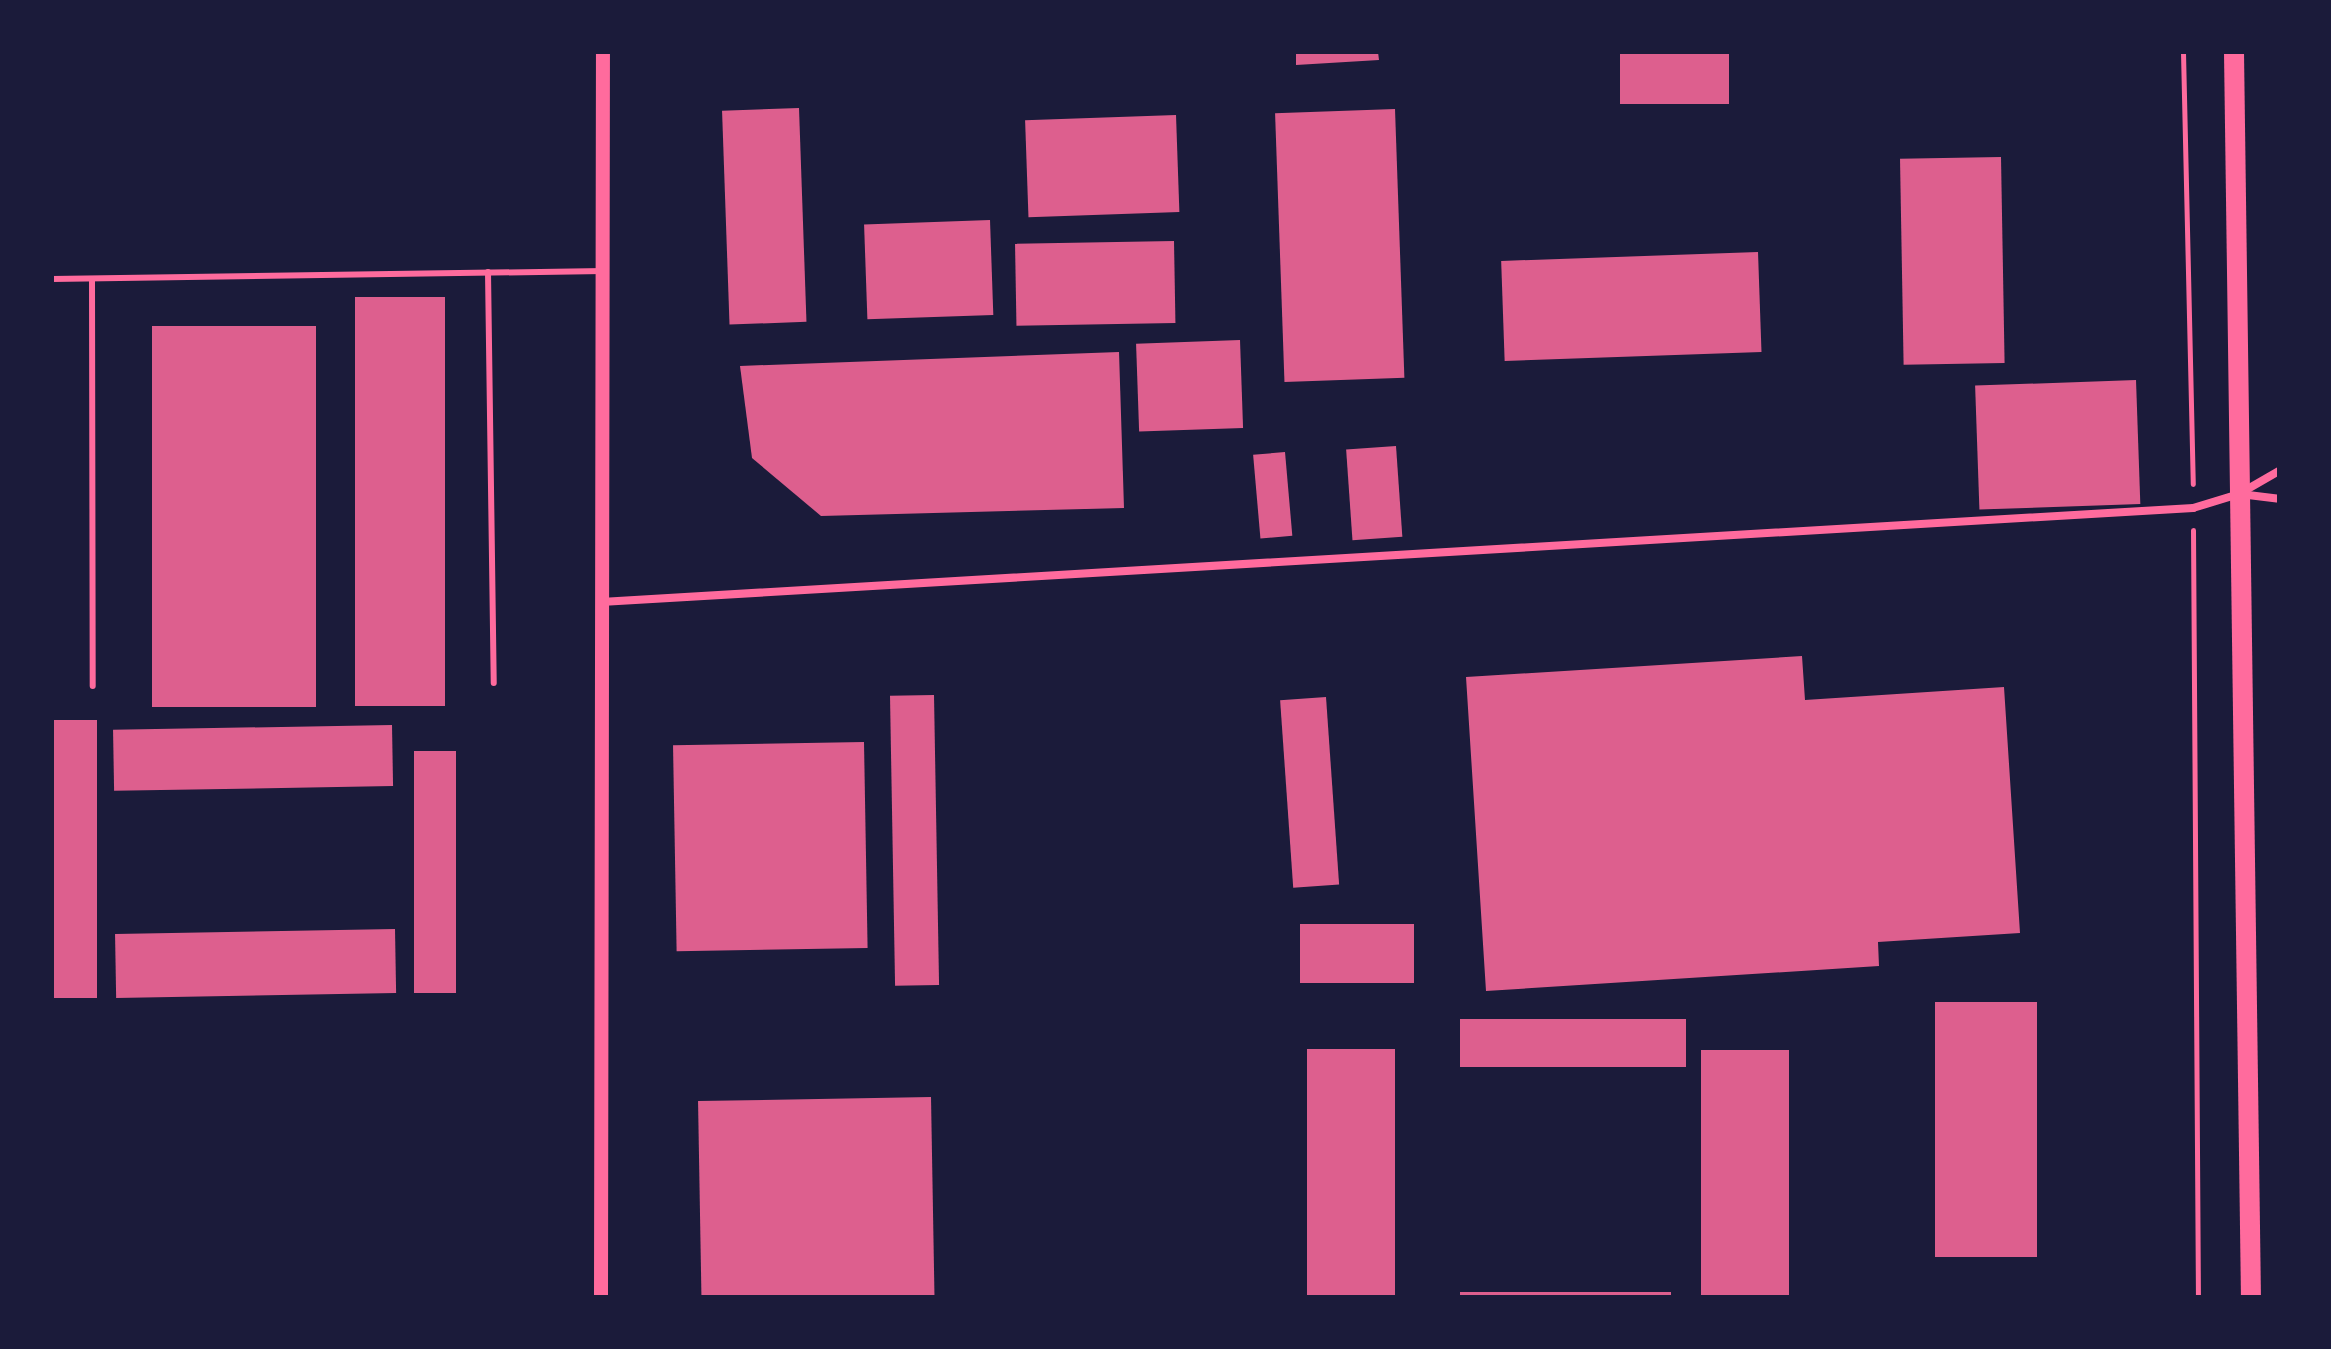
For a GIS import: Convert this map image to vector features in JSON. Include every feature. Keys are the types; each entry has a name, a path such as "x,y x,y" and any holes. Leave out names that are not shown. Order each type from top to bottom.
{"main road":[{"path":"2234,52 2251,1297"}],"street":[{"path":"601,1297 603,52"},
{"path":"601,602 2193,508 2239,494 2279,471"},
{"path":"2239,494 2279,499"}],"lane":[{"path":"52,279 604,271"},
{"path":"488,272 494,683"},
{"path":"92,279 93,686"}],"path":[{"path":"2183,52 2193,508 2198,1297"}],"building":[{"path":"1296,52 1378,52 1379,60 1296,65"},
{"path":"1620,52 1729,52 1729,104 1620,104"},
{"path":"799,108 806,322 730,325 722,111"},
{"path":"1395,109 1404,378 1284,382 1275,113"},
{"path":"1176,115 1179,212 1028,217 1025,120"},
{"path":"2001,157 2005,363 1904,365 1900,159"},
{"path":"990,220 993,315 867,319 864,224"},
{"path":"1174,241 1175,323 1016,326 1015,244"},
{"path":"1758,252 1761,352 1505,361 1501,261"},
{"path":"355,297 445,297 445,706 355,706"},
{"path":"152,326 316,326 316,707 152,707"},
{"path":"1240,340 1243,428 1139,432 1136,344"},
{"path":"1119,352 1124,508 821,516 752,458 740,366"},
{"path":"2136,380 2140,504 1979,510 1975,386"},
{"path":"1396,446 1402,537 1352,540 1346,449"},
{"path":"1285,452 1292,536 1260,538 1253,455"},
{"path":"1802,656 1805,700 2004,687 2020,933 1878,942 1879,966 1486,991 1466,677"},
{"path":"934,695 939,985 895,986 890,696"},
{"path":"1326,697 1339,885 1293,888 1280,700"},
{"path":"52,720 97,720 97,998 52,998"},
{"path":"392,725 393,786 114,791 113,730"},
{"path":"864,742 868,948 677,951 673,745"},
{"path":"414,751 456,751 456,993 414,993"},
{"path":"1300,924 1414,924 1414,983 1300,983"},
{"path":"395,929 396,993 116,998 115,934"},
{"path":"1935,1002 2037,1002 2037,1257 1935,1257"},
{"path":"1460,1019 1686,1019 1686,1067 1460,1067"},
{"path":"1307,1049 1395,1049 1395,1297 1307,1297"},
{"path":"1701,1050 1789,1050 1789,1297 1701,1297"},
{"path":"931,1097 934,1297 701,1297 698,1101"},
{"path":"1460,1292 1671,1292 1671,1297 1460,1297"}]}
